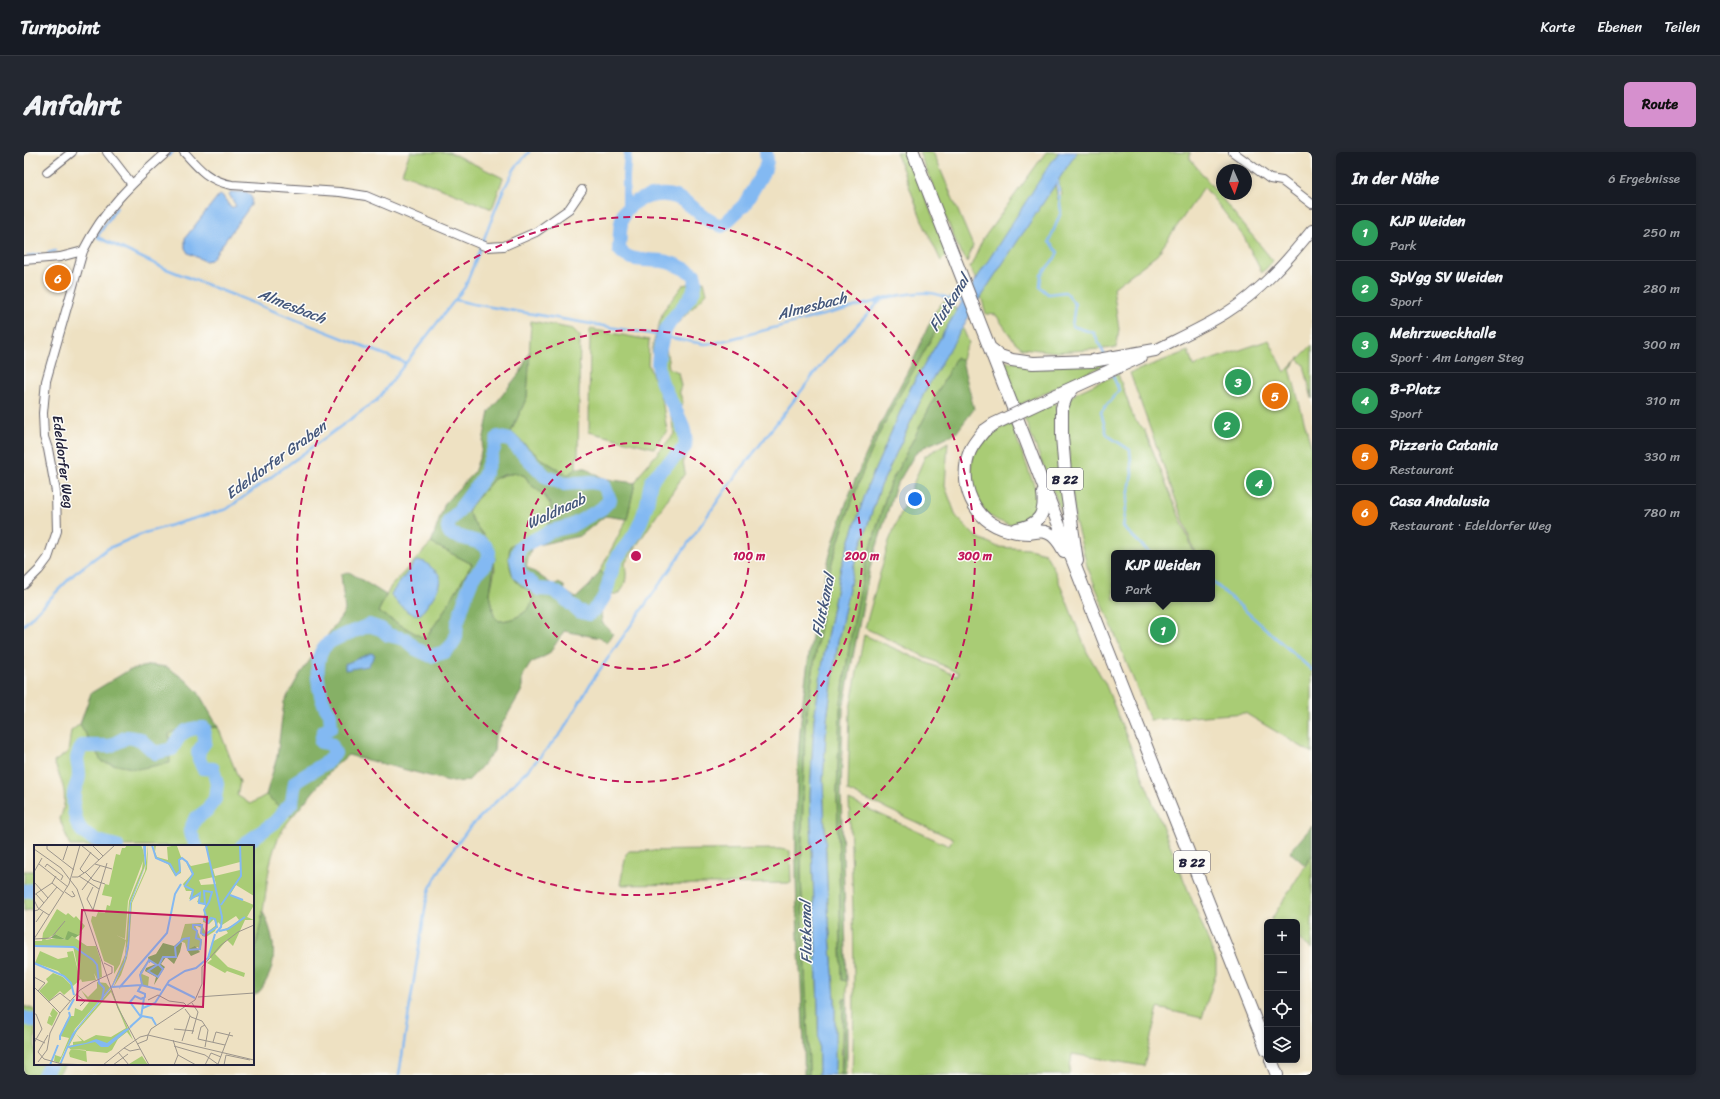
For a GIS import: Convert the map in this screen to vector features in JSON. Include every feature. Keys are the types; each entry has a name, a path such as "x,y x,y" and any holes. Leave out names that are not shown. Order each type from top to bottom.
{"main road":[{"name":"B 22","path":"913,152 1078,574 1264,1042"},
{"path":"990,348 1000,356 1012,360 1033,363 1064,363 1129,358"},
{"path":"1078,574 1054,536 1046,532 1028,533 1008,530 997,526 977,510 967,487 965,477 966,465 970,451 984,431 994,424 1074,387 1129,358 1155,350"},
{"name":"B 22","path":"1074,387 1066,397 1062,408 1062,436 1064,472 1076,547 1078,574"},
{"path":"1008,530 1028,527 1042,515 1044,504 1038,471"},
{"path":"1272,1063 1277,1075"}],"street":[{"path":"47,172 72,152"},
{"path":"107,152 131,183"},
{"name":"Edeldorfer Weg","path":"24,585 39,570 48,558 57,531 56,492 48,449 44,437 43,413 46,380 83,252 101,220 131,183 167,152"},
{"path":"184,152 207,176 218,182 232,185 340,192 366,196 487,247 504,246 536,232 569,209 582,190"},
{"path":"1233,152 1270,180 1282,181 1312,204"},
{"path":"1155,350 1226,314 1262,286 1288,260 1312,230"},
{"path":"24,260 60,257 83,252"}],"green space":[{"path":"410,152 449,152 503,178 492,209 402,173"},
{"path":"896,152 907,152 948,254 941,261 923,223"},
{"path":"919,152 933,152 973,246 967,262 963,254 961,254"},
{"path":"1046,152 1059,152 976,280 970,268 983,239"},
{"path":"1077,152 1190,152 1190,159 1216,191 1216,200 1223,200 1273,261 1262,273 1244,237 1204,187 1157,255 1113,288 1119,329 1116,348 1056,352 1022,348 1014,341 996,315 986,314 981,296 1055,184 1058,200 1062,194 1059,185 1059,178"},
{"path":"704,281 707,293 672,329 666,347 669,368 678,372 681,386 679,391 683,402 680,408 691,444 683,461 685,473 625,563 626,579 624,587 619,594 611,594 610,590 613,583 600,571 627,519 635,483 642,471 674,434 670,410 656,383 663,405 667,431 654,448 589,432 590,329 649,340 648,364 654,379 652,348 663,311 683,285"},
{"path":"951,296 956,312 911,387 869,483 841,567 826,642 814,719 810,796 818,1006 819,1075 809,1075 801,874 805,725 822,612 831,566 863,471 878,436 896,401 941,322 935,312 941,304"},
{"path":"935,312 941,322 896,401 878,436 863,471 831,566 822,612 805,725 801,874 809,1075 804,1075 804,1041 798,943 796,818 802,706 813,630 830,556 847,500 873,440 912,363"},
{"path":"531,321 573,329 580,336 578,457 576,458 576,468 568,475 541,459 511,432 527,397"},
{"path":"962,326 969,343 964,351 962,361 956,357 889,486 865,567 850,641 840,709 837,794 842,980 847,981 847,999 843,999 841,1075 834,1075 835,999 828,908 823,780 827,719 838,641 854,565 880,488 924,393"},
{"path":"1269,340 1285,372 1298,359 1290,369 1312,450 1312,753 1245,713 1150,720 1087,566 1075,520 1066,421 1070,398 1078,392 1118,374 1134,419 1144,429 1193,550 1111,550 1111,602 1215,602 1215,550 1194,550 1130,373 1188,351 1193,366"},
{"path":"1312,345 1312,399 1304,365 1298,359"},
{"path":"530,351 527,397 511,432 541,459 568,475 576,468 586,468 603,478 635,483 627,519 605,516 580,536 532,546 526,566 553,585 558,583 564,586 565,591 576,598 590,585 600,571 613,583 601,610 602,622 613,634 607,643 600,638 564,631 549,654 531,663 522,677 522,690 495,736 494,751 468,781 453,782 348,755 334,767 292,817 266,795 277,757 284,702 300,674 345,611 341,575 349,572 386,595 378,612 425,639 441,616 472,564 431,543 445,503 474,472 480,456 489,412 521,371","holes":["517,473 525,476 530,484 544,495 551,506 551,519 546,528 510,546 510,569 518,583 532,593 533,599 528,609 517,617 499,621 494,616 490,593 495,558 490,544 474,523 468,512 470,507 494,479 503,475"]},
{"path":"956,357 962,361 974,409 956,433 924,447 915,454 895,488 870,568 843,709 841,794 847,981 842,980 837,794 840,709 850,641 865,567 889,486"},
{"path":"1005,362 1111,362 1019,405 1003,366"},
{"path":"1052,403 1056,403 1057,406 1069,531 1024,417"},
{"path":"1011,423 1038,496 1038,507 1035,517 1016,526 1001,522 992,517 984,509 977,500 971,478 971,467 979,446 989,436"},
{"path":"948,442 945,486 956,516 975,536 998,547 1029,549 1045,553 1053,567 1087,652 1105,683 1216,960 1216,973 1202,1018 1158,1008 1144,1066 1072,1054 1069,1075 852,1075 854,938 849,800 949,846 953,839 848,791 850,709 864,635 957,676 959,673 865,628 889,541 925,456"},
{"path":"517,473 525,476 530,484 544,495 551,506 551,519 546,528 521,540 516,581 532,593 533,599 531,605 517,617 499,621 494,616 490,593 495,569 490,544 474,523 468,512 470,507 494,479 503,475"},
{"path":"431,543 472,564 441,616 425,639 378,612 391,586"},
{"path":"151,665 167,667 187,681 198,692 218,727 181,728 169,734 170,763 137,769 102,762 80,724 91,693 129,670"},
{"path":"80,724 102,762 181,728 218,727 240,782 237,795 250,804 266,795 292,817 278,839 274,850 268,873 261,923 254,954 254,845 70,845 60,819 63,811 64,790 54,762 68,752 71,731"},
{"path":"1312,826 1312,855 1305,865 1290,852"},
{"path":"780,849 790,851 791,883 620,885 626,854 629,851"},
{"path":"1312,855 1312,949 1300,940 1300,919 1272,919"},
{"path":"24,871 34,871 34,909 24,911"},
{"path":"263,912 270,930 273,956 272,965 265,983 260,991 254,996 254,954"},
{"path":"843,999 847,999 847,1057 845,1075 841,1075 843,1057"},
{"path":"24,1006 34,1010 34,1065 64,1065 58,1075 24,1075"}],"water":[{"path":"1059,152 1077,152 981,296 924,393 880,488 854,565 838,641 827,719 823,780 828,908 835,999 835,1067 834,1075 819,1075 818,1006 810,796 814,719 826,642 841,567 869,483 911,387 963,300"},
{"path":"231,192 247,192 252,198 251,205 211,260 205,261 188,253 185,248 185,238 218,196 222,195 231,208 236,206 229,194"},
{"path":"415,562 425,562 440,575 440,581 437,591 421,614 413,614 405,609 392,597 391,594"},
{"path":"371,653 375,655 368,666 345,670 345,664"}],"waterway":[{"path":"168,156 173,152"},
{"name":"Edeldorfer Graben","path":"24,625 74,574 107,549 144,533 227,509 377,400 465,287 502,193 515,168 529,152"},
{"name":"Waldnaab","path":"626,210 628,152"},
{"name":"Waldnaab","path":"243,845 275,822 292,802 295,782 327,762 335,753 331,744 321,742 323,732 331,727 330,714 322,699 318,679 319,659 327,644 336,638 369,625 381,629 388,635 405,639 416,649 431,656 445,652 452,645 456,637 457,624 467,592 473,577 484,566 488,559 489,552 481,543 450,534 448,528 449,521 457,513 484,476 498,437 510,440 545,476 564,484 591,482 604,485 610,500 601,509 571,526 551,531 520,547 516,558 520,574 539,589 552,590 562,596 578,611 589,614 601,601 605,595 619,554 628,544 640,524 652,480 685,447 685,436 682,424 665,391 658,367 661,343 665,331 691,296 696,281 694,274 675,264 662,261 639,260 623,253 619,249 622,218 626,210 637,201 650,196 665,195 684,201 710,221 722,226 744,205 765,169 767,161 766,152"},
{"path":"1057,179 1061,212 1049,242 1058,252 1041,275 1040,287 1048,294 1065,292 1075,304 1072,326 1094,333 1104,354"},
{"name":"Almesbach","path":"117,207 97,237 164,268 406,363"},
{"name":"Almesbach","path":"48,253 55,251"},
{"name":"Almesbach","path":"28,256 40,254"},
{"name":"Almesbach","path":"885,298 924,293 963,300"},
{"path":"399,1075 426,903 430,888 445,861 469,828 528,770 562,732 592,681 726,489 825,360 877,304 876,301 883,298 877,304 886,297"},
{"name":"Almesbach","path":"456,300 663,336"},
{"name":"Almesbach","path":"666,337 704,344 715,343 877,301"},
{"path":"1112,374 1119,390 1101,412 1107,435 1130,450 1132,473 1123,527 1147,550"},
{"path":"1215,584 1312,670"},
{"name":"Waldnaab","path":"113,845 88,836 77,824 74,793 79,777 77,758 82,746 110,746 127,737 140,739 155,753 172,749 184,732 204,728 205,742 198,752 199,759 203,768 213,769 217,784 215,799 206,811 195,819 190,831 196,845"},
{"name":"Waldnaab","path":"24,891 34,890"},
{"name":"Waldnaab","path":"24,1018 34,1021"},
{"name":"Waldnaab","path":"44,1075 49,1065"}],"place":[{"name":"Casa Andalusia","path":"58,278"},
{"name":"Mehrzweckhalle","path":"1238,382"},
{"name":"Pizzeria Catania","path":"1275,396"},
{"name":"SpVgg SV Weiden","path":"1227,425"},
{"name":"B-Platz","path":"1259,483"},
{"name":"KJP Weiden","path":"1163,630"}],"water label":[{"name":"Flutkanal","path":"949,303"},
{"name":"Flutkanal","path":"823,605"},
{"name":"Flutkanal","path":"806,932"}]}
